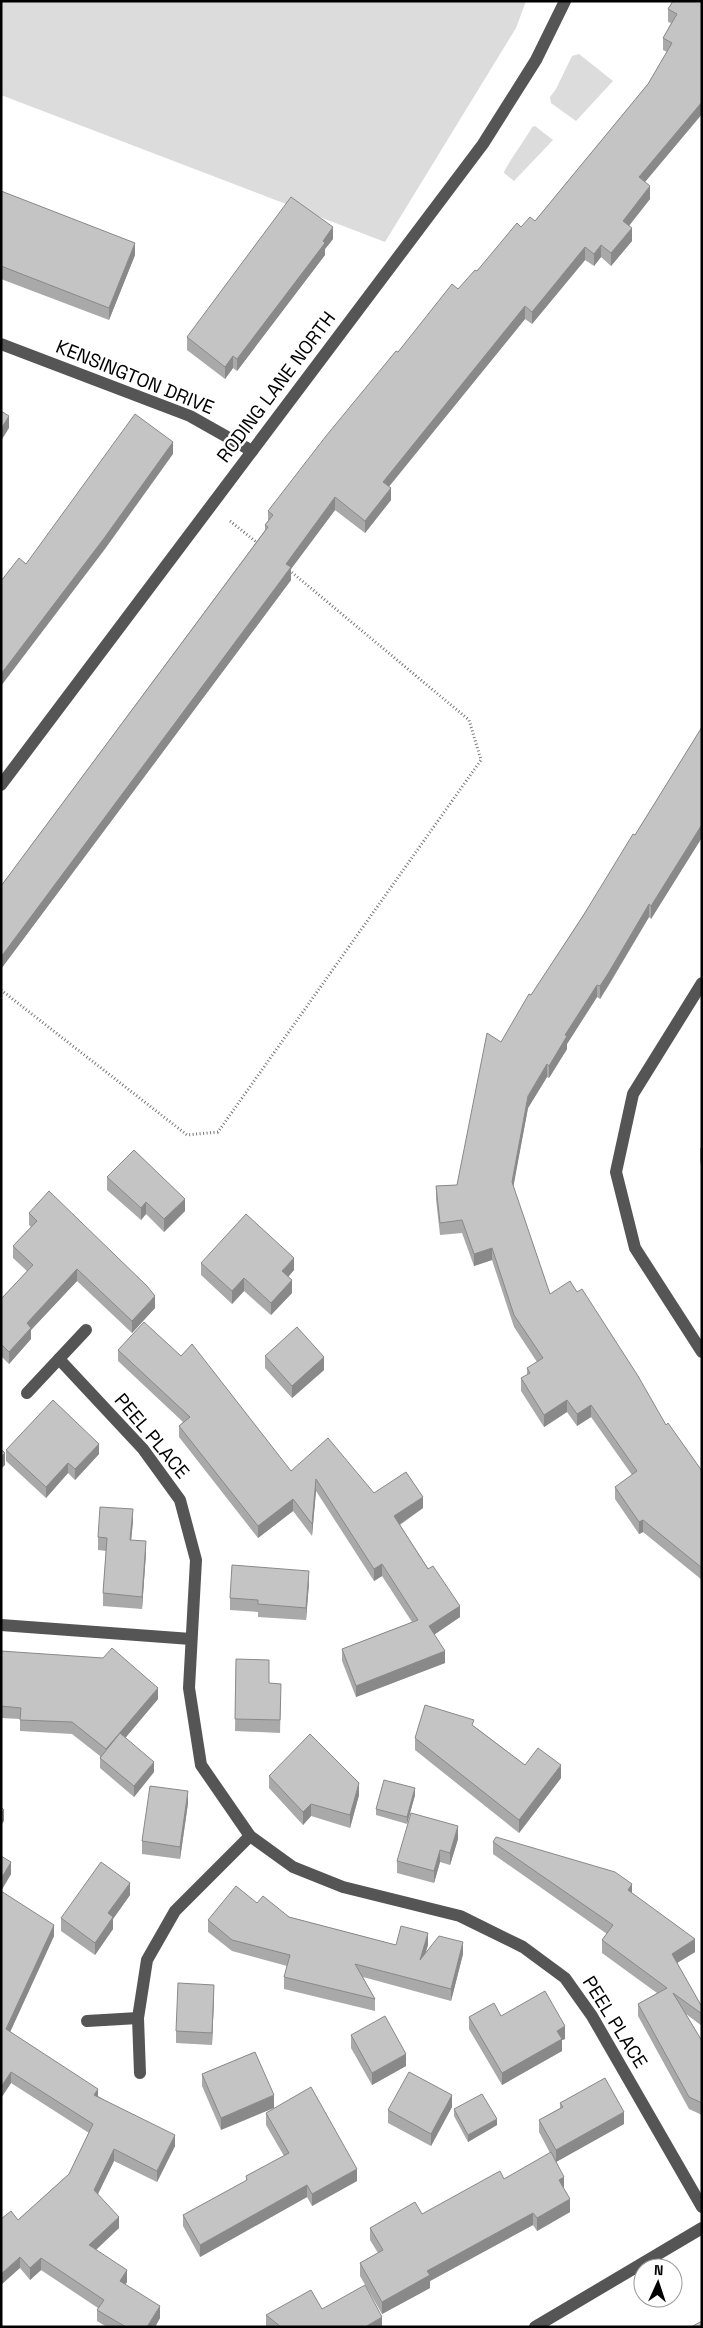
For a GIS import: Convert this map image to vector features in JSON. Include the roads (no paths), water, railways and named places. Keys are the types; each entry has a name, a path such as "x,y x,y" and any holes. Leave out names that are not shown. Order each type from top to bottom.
{"street":[{"name":"RODING LANE NORTH","path":"1,784 483,144 536,60 565,1"},
{"name":"KENSINGTON DRIVE","path":"1,344 190,416 252,450"},
{"path":"702,983 633,1094 616,1172 635,1248 702,1352"},
{"path":"27,1393 86,1330"},
{"name":"PEEL PLACE","path":"59,1359 143,1449 180,1500 196,1560 188,1688 201,1765 250,1836 294,1867 343,1887 460,1916 523,1947 565,1978 592,2016 702,2207"},
{"path":"1,1625 191,1640"},
{"path":"140,2073 138,2018 146,1960 175,1911 250,1836"},
{"path":"87,2021 138,2018"},
{"path":"534,2327 702,2228"}]}
